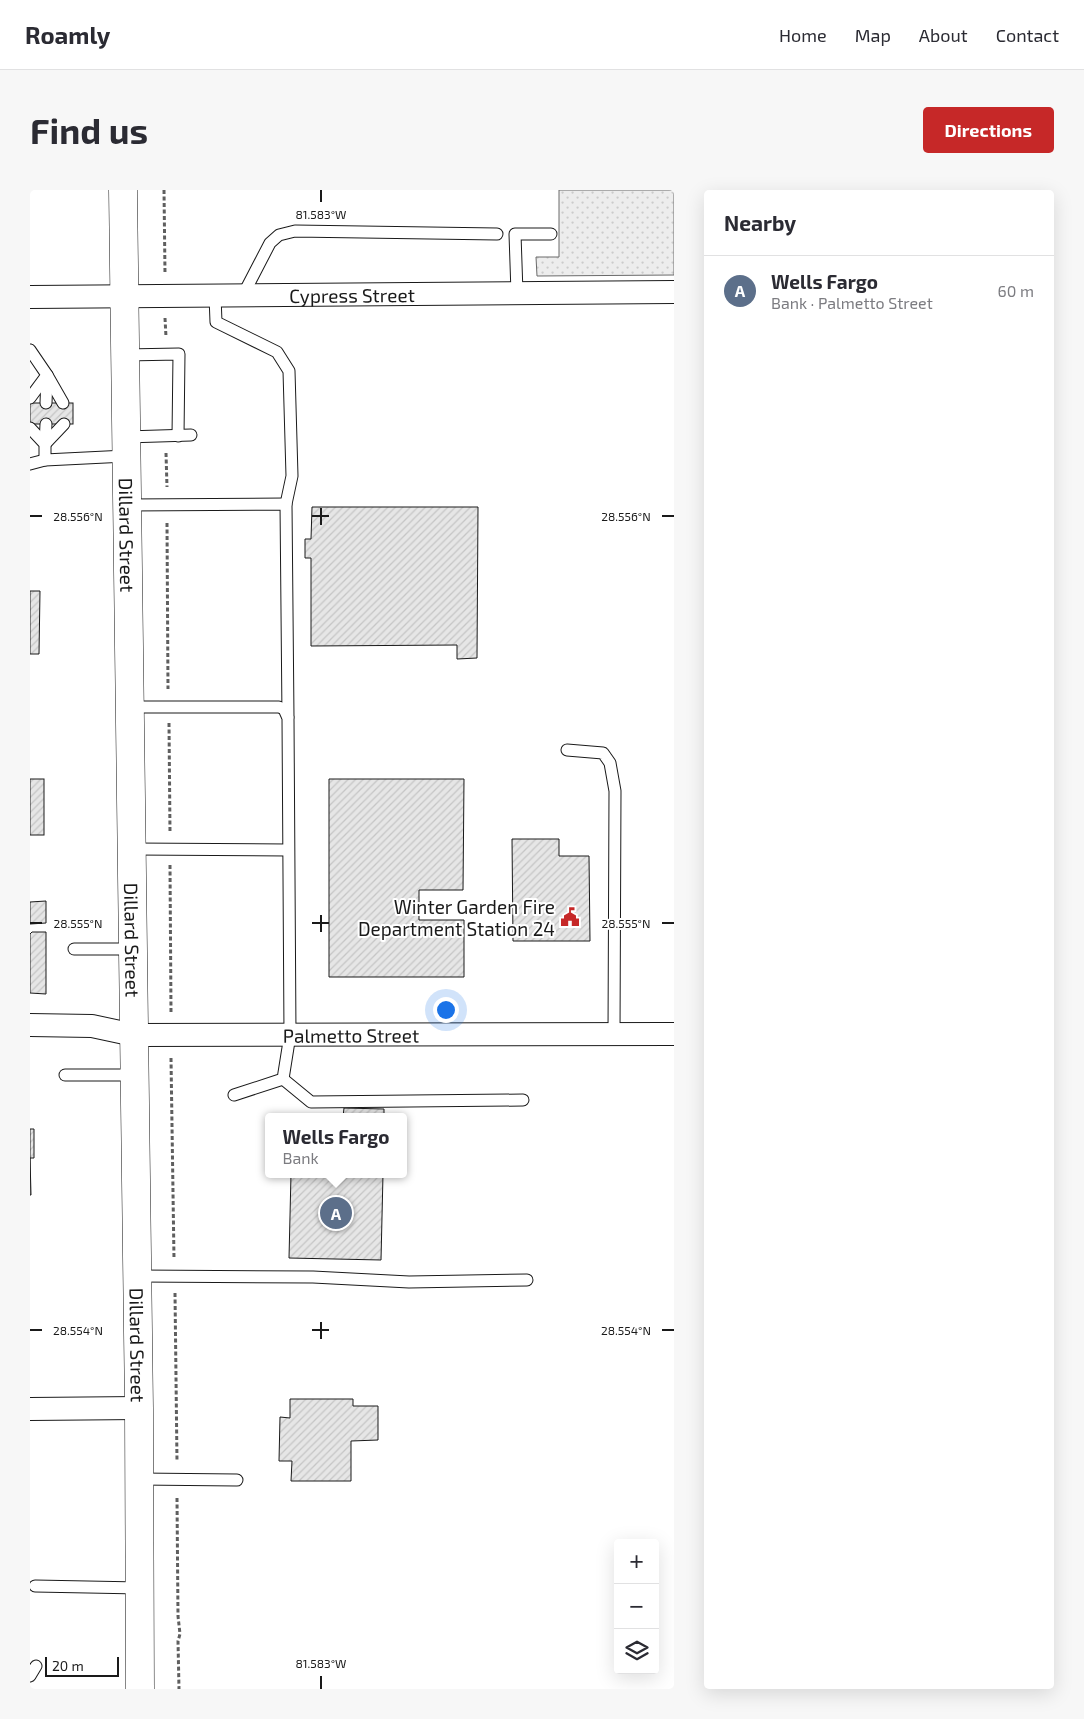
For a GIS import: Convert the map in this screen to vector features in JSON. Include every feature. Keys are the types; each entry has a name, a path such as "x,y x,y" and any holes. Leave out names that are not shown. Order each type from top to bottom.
{"main road":[{"name":"Dillard Street","path":"123,190 140,1408 140,1689"}],"street":[{"name":"Cypress Street","path":"30,297 674,292"},
{"name":"Palmetto Street","path":"30,1025 92,1026 134,1035 674,1034"},
{"path":"30,1409 140,1408"}],"lane":[{"path":"243,296 270,243 278,235 295,231 497,234"},
{"path":"517,294 515,234 551,234"},
{"path":"215,296 216,322 277,352 289,371 292,476 286,504 290,1035 283,1078"},
{"path":"30,350 63,403"},
{"path":"125,354 179,354 172,436"},
{"path":"30,398 47,375"},
{"path":"46,403 47,375"},
{"path":"45,460 46,424"},
{"path":"45,444 64,424"},
{"path":"30,428 45,444"},
{"path":"30,464 172,436 191,436"},
{"path":"127,506 286,504"},
{"path":"130,706 278,706 284,709 288,718"},
{"path":"567,750 603,753 610,763 613,782 614,1035"},
{"path":"133,849 288,850"},
{"path":"74,949 134,949"},
{"path":"65,1075 135,1075"},
{"path":"234,1095 283,1078"},
{"path":"283,1078 310,1102 523,1100"},
{"path":"138,1276 313,1277 409,1282 527,1280"},
{"path":"140,1479 237,1480"},
{"path":"34,1586 140,1588"},
{"path":"30,1676 36,1666"}],"path":[{"path":"164,190 166,354"},
{"path":"172,436 167,505 171,1194 174,1276 178,1616 180,1634 178,1641 179,1689"}],"shaded area":[{"path":"559,190 674,190 674,275 537,276 536,257 559,257"}],"building":[{"path":"30,403 73,403 73,424 30,424"},
{"path":"312,507 478,507 477,658 457,659 457,645 311,646 311,558 305,558 305,539 311,539"},
{"path":"30,591 40,591 39,654 30,654"},
{"path":"30,779 44,779 44,835 30,835"},
{"path":"329,779 464,779 463,890 419,890 419,920 464,920 464,977 329,977"},
{"path":"512,839 559,839 559,856 589,856 590,941 513,941"},
{"path":"46,901 46,923 30,924 30,902"},
{"path":"32,932 46,932 46,994 30,993 30,934"},
{"path":"344,1108 384,1109 384,1113 343,1113"},
{"path":"30,1129 34,1129 34,1158 30,1158"},
{"path":"30,1158 31,1195 30,1195"},
{"path":"291,1178 383,1178 381,1260 289,1258"},
{"path":"290,1399 353,1399 353,1406 378,1406 378,1440 351,1441 351,1481 291,1481 292,1461 279,1461 280,1417 290,1418"}],"place":[{"name":"Winter Garden Fire Department Station 24","path":"570,917"},
{"name":"Wells Fargo","path":"336,1213"}]}
